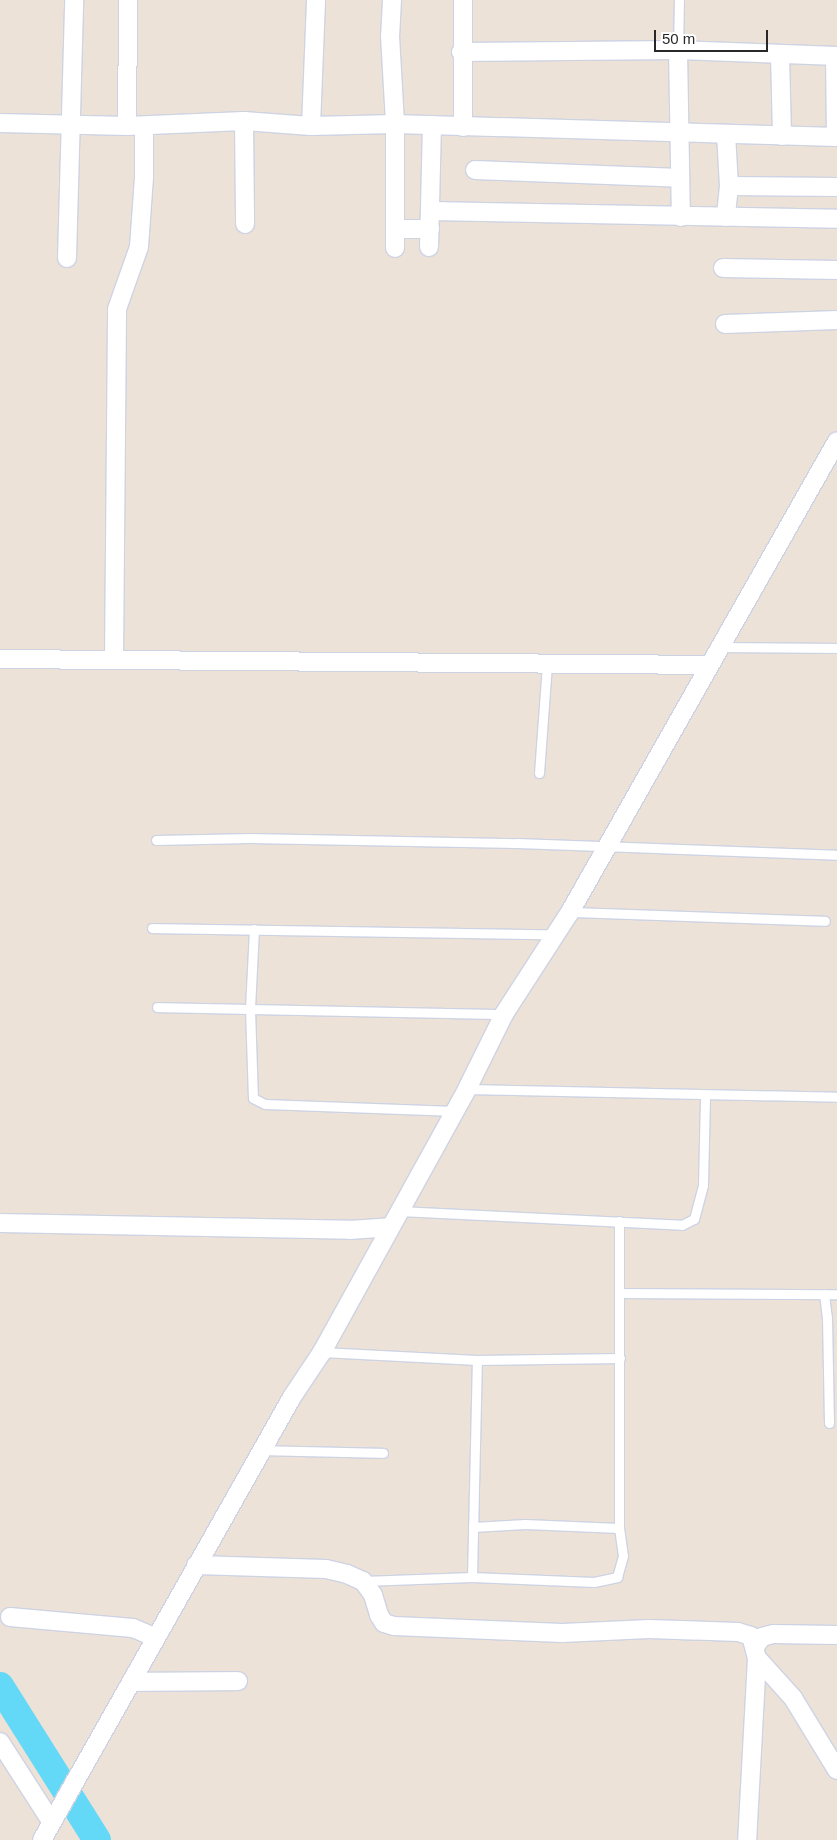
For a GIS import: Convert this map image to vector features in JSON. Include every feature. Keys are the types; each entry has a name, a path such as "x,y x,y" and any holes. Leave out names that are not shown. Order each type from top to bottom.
{"street":[{"path":"68,258 74,0"},
{"path":"114,660 117,309 139,247 144,177 135,126 128,0"},
{"path":"311,126 316,0"},
{"path":"392,0 390,36 395,124 397,229 395,248"},
{"path":"463,0 461,52 463,127"},
{"path":"0,123 135,126 244,122 311,126 395,124 836,137 836,56 678,50 461,52"},
{"path":"678,50 681,217"},
{"path":"780,54 782,136"},
{"path":"244,122 245,224"},
{"path":"429,247 432,126"},
{"path":"726,134 729,186 726,217"},
{"path":"475,170 680,178"},
{"path":"729,186 837,187"},
{"path":"431,211 837,219"},
{"path":"397,229 430,229"},
{"path":"723,268 837,270"},
{"path":"725,324 837,320"},
{"path":"42,1840 54,1815 292,1397 322,1352 389,1227 467,1089 504,1014 570,912 709,665 723,647 837,441"},
{"path":"0,659 709,665"},
{"path":"0,1223 350,1230 389,1227"},
{"path":"196,1565 326,1569 363,1581 373,1595 379,1616 384,1623 394,1626 562,1633 649,1629 738,1632 751,1636 756,1651 793,1698 837,1770"},
{"path":"10,1617 133,1628 156,1638"},
{"path":"748,1840 756,1651 762,1637 773,1634 837,1635"},
{"path":"131,1682 238,1681"},
{"path":"0,1742 54,1815"}],"lane":[{"path":"678,50 679,0"},
{"path":"723,647 837,648"},
{"path":"539,773 547,663"},
{"path":"156,840 250,838 837,855"},
{"path":"570,912 826,921"},
{"path":"152,928 555,934"},
{"path":"254,929 250,1009 252,1092 258,1102 455,1111"},
{"path":"157,1007 504,1014"},
{"path":"467,1089 837,1097"},
{"path":"398,1211 682,1225 694,1219 703,1185 705,1095"},
{"path":"363,1581 472,1577 609,1581 617,1577 622,1566 619,1528 619,1221"},
{"path":"619,1293 837,1294"},
{"path":"824,1294 828,1318 829,1424"},
{"path":"322,1352 477,1360 620,1358"},
{"path":"472,1577 477,1360"},
{"path":"262,1450 383,1453"},
{"path":"473,1527 525,1524 619,1528"}],"waterway":[{"path":"0,1686 97,1840"}]}
